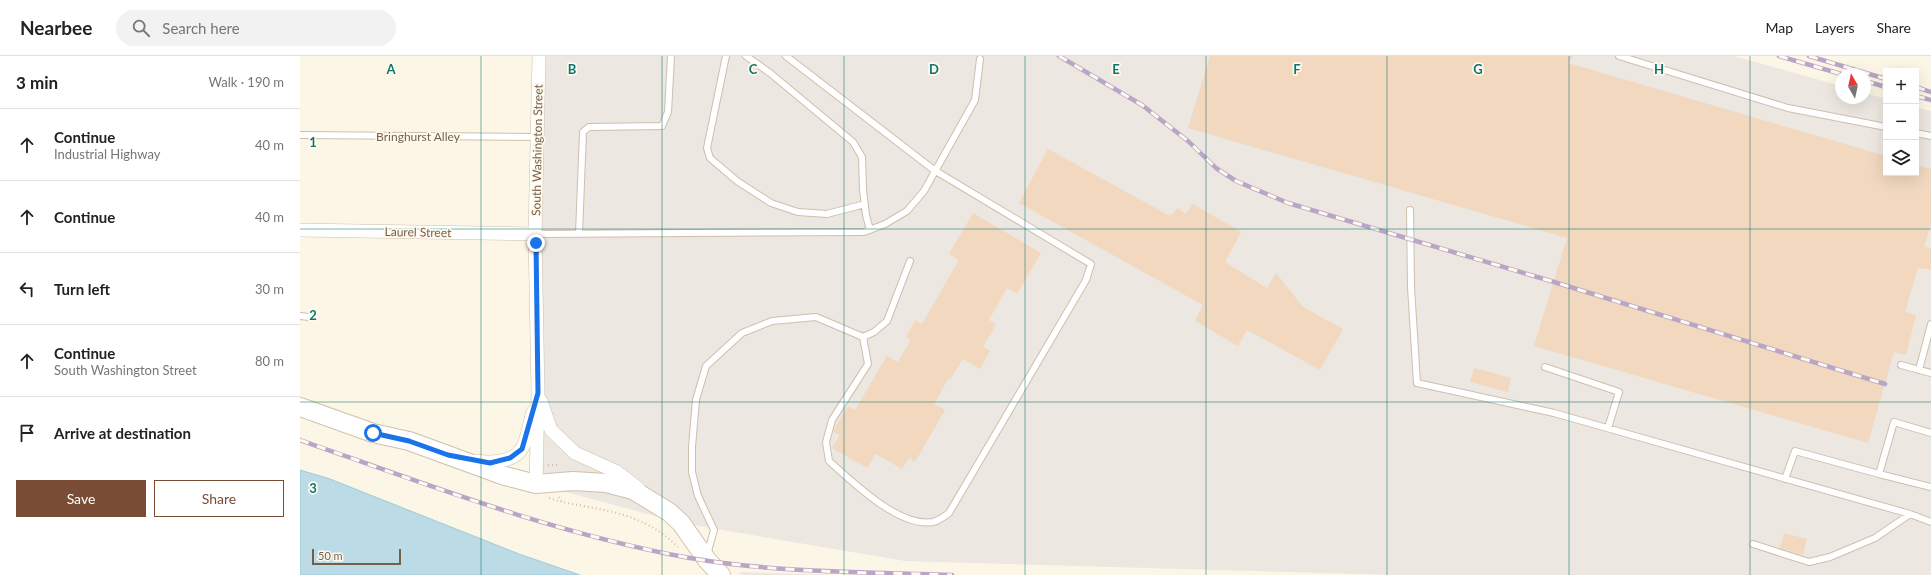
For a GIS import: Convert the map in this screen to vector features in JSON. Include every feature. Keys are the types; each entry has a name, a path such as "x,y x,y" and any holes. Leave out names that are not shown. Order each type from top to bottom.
{"street":[{"name":"South Washington Street","path":"536,484 538,393 535,234 538,56"},
{"name":"Laurel Street","path":"300,230 535,234"},
{"path":"448,455 490,463 510,458 522,449 538,393"},
{"path":"538,393 551,430 575,453 617,472 669,512 681,523 706,559 721,575"},
{"path":"300,407 373,433 409,441 505,476 536,484 573,481 606,483 633,490 669,512"}],"lane":[{"path":"579,234 583,132 589,127 662,126 668,112 671,56"},
{"path":"726,56 707,148 710,158 737,180 771,203 798,212 827,214 865,204"},
{"path":"746,56 853,142 862,158 865,204 870,230"},
{"path":"786,56 934,170 1091,264 1086,280 950,513 933,522 912,520 878,503 829,461 826,442 832,420 868,364 863,338"},
{"path":"1619,56 1788,108 1883,126"},
{"path":"535,234 856,232 870,230 885,224 907,211 924,191 934,170 975,100 980,59"},
{"path":"1919,134 1931,136"},
{"name":"Bringhurst Alley","path":"300,135 537,137"},
{"path":"1410,210 1411,287 1417,384 1554,413 1910,514 1931,522"},
{"path":"863,338 874,332 887,321 910,261"},
{"path":"300,316 309,317"},
{"path":"706,559 714,530 698,496 692,472 692,446 696,400 706,366 742,333 772,321 816,317 863,338"},
{"path":"1919,370 1931,324"},
{"path":"1901,365 1931,373"},
{"path":"1545,368 1619,392 1608,428"},
{"path":"1879,474 1894,422 1931,433"},
{"path":"1786,479 1795,450 1931,487"},
{"path":"1753,544 1809,562 1830,557 1875,538 1910,514"}],"path":[{"path":"559,496 562,502 591,506 634,518 659,530 680,549"}],"shaded area":[{"path":"538,56 1734,56 1835,84 1835,104 1871,104 1871,95 1883,98 1883,176 1919,176 1919,108 1931,111 1931,575 1396,575 905,561 681,523 536,484"},
{"path":"738,572 837,575 743,575"}],"water":[{"path":"300,470 330,479 519,554 580,575 300,575"}],"building":[{"path":"1210,56 1573,56 1568,63 1883,155 1883,176 1919,176 1919,166 1931,169 1931,224 1924,247 1931,248 1931,270 1918,268 1905,312 1916,315 1906,355 1894,352 1868,443 1534,346 1567,238 1188,128"},
{"path":"1048,149 1170,216 1178,208 1186,214 1193,204 1241,232 1225,262 1267,288 1276,273 1303,307 1343,329 1320,370 1247,330 1238,346 1195,321 1203,305 1019,203"},
{"path":"973,213 1041,253 1017,294 1007,288 989,320 996,324 983,347 990,351 980,369 963,359 950,380 948,379 934,404 945,410 915,462 909,458 902,469 876,454 867,468 832,448 840,435 834,432 834,429 848,406 855,410 887,356 898,362 911,340 906,337 915,320 922,324 959,260 949,254"},
{"path":"1474,368 1511,378 1508,392 1470,382"},
{"path":"1784,533 1807,539 1803,555 1780,548"}],"railway":[{"path":"1059,56 1142,105 1188,141 1216,168 1236,181 1288,203 1554,282 1885,384"},
{"path":"1779,56 1835,72"},
{"path":"1809,56 1883,78"},
{"path":"1871,83 1883,86"},
{"path":"1919,88 1931,92"},
{"path":"1919,97 1931,100"},
{"path":"300,440 493,507 591,536 640,548 690,558 755,567 821,571 952,575"}],"route":[{"path":"373,433 409,441 448,455 490,463 510,458 522,449 538,393 536,243"}]}
